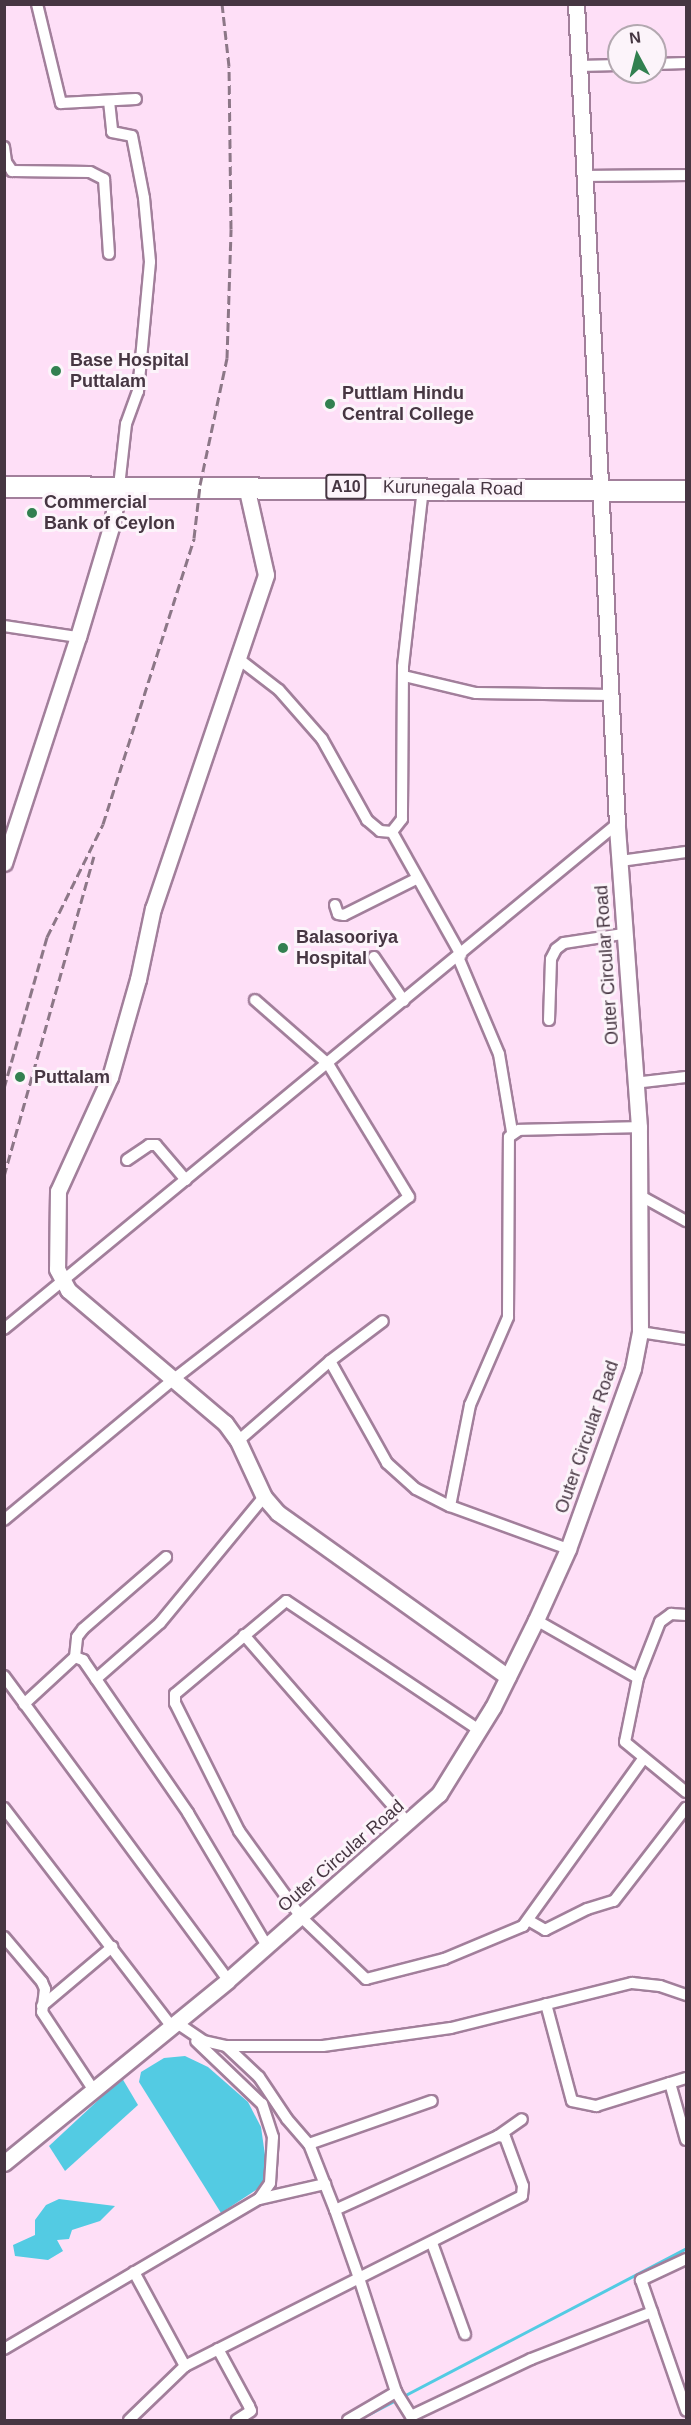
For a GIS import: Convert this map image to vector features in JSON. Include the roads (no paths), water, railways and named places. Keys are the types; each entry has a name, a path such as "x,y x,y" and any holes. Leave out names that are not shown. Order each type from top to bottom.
{"highway":[{"name":"Kurunegala Road","path":"4,487 246,486 687,491"}],"street":[{"path":"37,4 60,103 136,99"},
{"name":"Outer Circular Road","path":"4,2163 93,2089 177,2026 439,1794 479,1731 536,1620 568,1549 633,1368 640,1332 639,1127 623,934 576,4"},
{"path":"667,64 687,63"},
{"path":"579,66 607,65"},
{"path":"4,863 78,637 111,527 126,424 138,391 150,262 144,198 132,136 112,132 109,101"},
{"path":"4,147 6,162 12,171 90,172 104,179 109,254"},
{"path":"585,176 687,175"},
{"path":"246,486 266,575 240,660 153,908 138,979 110,1077 58,1191 55,1237 57,1269 62,1282 225,1423 238,1441 264,1497 278,1513 508,1677"},
{"path":"392,832 402,819 404,675 423,488"},
{"path":"4,626 78,637"},
{"path":"240,660 279,690 322,739 367,820 380,831 392,832"},
{"path":"404,675 476,693 611,695"},
{"path":"4,1329 460,956 617,824"},
{"path":"392,832 460,956 499,1054 512,1132 508,1317 470,1406 450,1506"},
{"path":"620,861 687,852"},
{"path":"335,905 338,914 344,915 416,879"},
{"path":"549,1020 551,958 556,949 564,943 623,934"},
{"path":"374,957 404,1001"},
{"path":"4,1520 174,1379 409,1197 328,1064 255,1000"},
{"path":"634,1083 687,1077"},
{"path":"512,1132 639,1127"},
{"path":"127,1160 149,1145 156,1145 186,1180"},
{"path":"639,1195 687,1221"},
{"path":"238,1441 330,1361 383,1321"},
{"path":"640,1332 687,1340"},
{"path":"330,1361 387,1463 416,1489 450,1506 568,1549"},
{"path":"96,1679 160,1623 264,1497"},
{"path":"24,1704 75,1657 77,1637 83,1629 166,1557"},
{"path":"479,1731 292,1603 282,1603 175,1694 174,1699 239,1831 301,1917 366,1979 444,1959 496,1939 528,1920 643,1759"},
{"path":"687,1615 671,1614 660,1622 638,1677 624,1734 625,1742 643,1759 687,1792"},
{"path":"536,1620 638,1677"},
{"path":"244,1635 408,1823"},
{"path":"75,1657 83,1660 188,1813 267,1946"},
{"path":"4,1676 228,1980"},
{"path":"4,1808 112,1947 177,2026 262,2104 273,2137 270,2183 259,2199"},
{"path":"528,1920 545,1930 587,1909 614,1901 687,1808"},
{"path":"4,1937 42,1982 45,1989 41,2006 46,2021 93,2089"},
{"path":"41,2006 112,1947"},
{"path":"177,2026 204,2041 226,2046 274,2048 370,2042 451,2028 632,1983 686,1992"},
{"path":"546,2004 572,2101 596,2106 687,2078"},
{"path":"226,2046 259,2077 287,2120 309,2144 359,2278 396,2392 411,2416 531,2359 652,2312"},
{"path":"670,2083 687,2140"},
{"path":"309,2144 432,2101"},
{"path":"335,2210 498,2136 522,2119"},
{"path":"273,2137 287,2120"},
{"path":"129,2421 185,2366 522,2196 523,2186 505,2137 498,2136"},
{"path":"4,2349 259,2199 325,2184"},
{"path":"432,2242 465,2334"},
{"path":"687,2259 641,2280 687,2410"},
{"path":"134,2272 185,2366"},
{"path":"218,2349 249,2406 250,2411 237,2421"},
{"path":"348,2421 396,2392"}],"water":[{"path":"185,2056 208,2067 248,2102 261,2127 267,2169 262,2186 221,2213 139,2082 141,2072 164,2058"},
{"path":"122,2078 138,2105 65,2171 49,2146"},
{"path":"59,2199 115,2206 100,2221 72,2230 69,2239 57,2240 63,2251 48,2260 15,2256 13,2245 35,2235 35,2220 46,2205"}],"waterway":[{"path":"369,2414 686,2248"}],"railway":[{"path":"4,1088 47,937 103,824 194,538 200,485 227,358 231,229 229,66 222,4"},
{"path":"4,1176 94,856"}],"place":[{"name":"Base Hospital Puttalam","path":"56,371"},
{"name":"Puttlam Hindu Central College","path":"330,404"},
{"name":"Commercial Bank of Ceylon","path":"32,513"},
{"name":"Balasooriya Hospital","path":"283,948"},
{"name":"Puttalam","path":"20,1077"}]}
